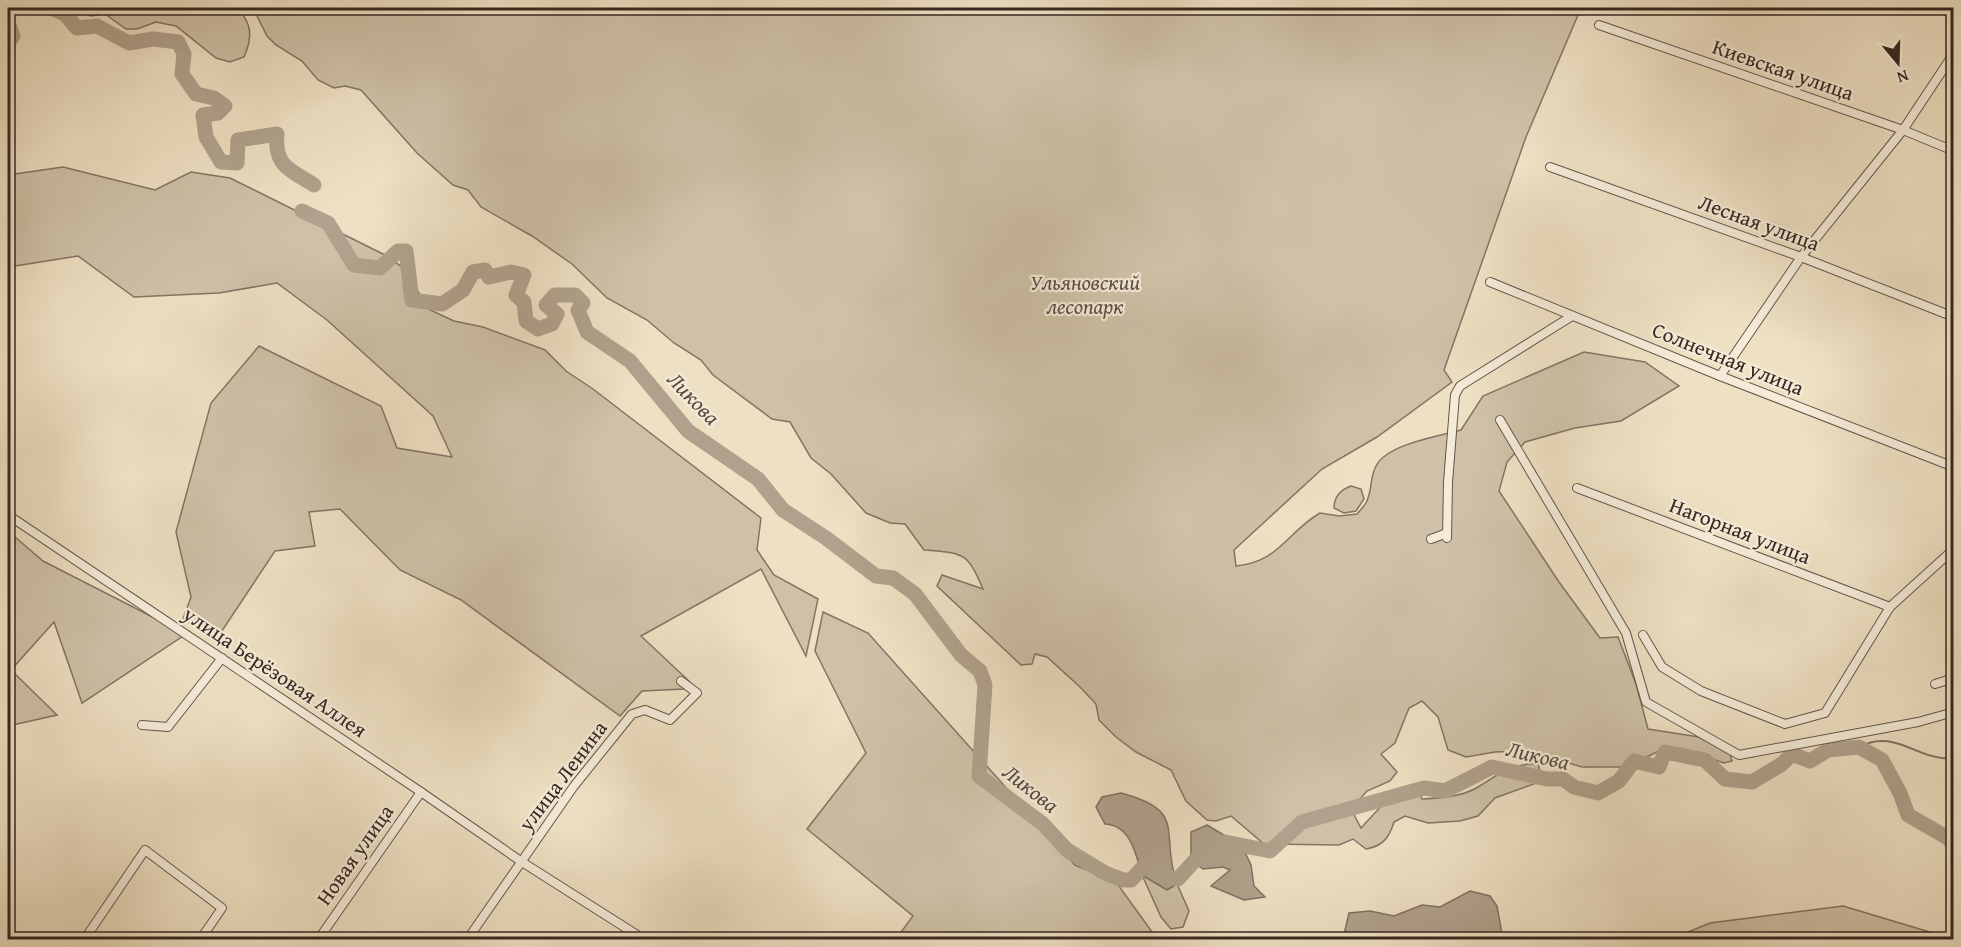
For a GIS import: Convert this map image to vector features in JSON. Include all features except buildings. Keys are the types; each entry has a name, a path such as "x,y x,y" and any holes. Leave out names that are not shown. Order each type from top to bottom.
{"street":[{"name":"Киевская улица","path":"1599,25 1903,130 1953,151"},
{"path":"1720,376 1801,256 1903,130 1953,53"},
{"name":"Лесная улица","path":"1551,167 1801,256 1953,317"},
{"name":"Солнечная улица","path":"1490,282 1720,376 1953,467"},
{"path":"1431,539 1447,536 1455,395 1460,386 1572,316"},
{"path":"1500,420 1626,633 1646,702 1739,755 1918,722 1953,712"},
{"name":"Нагорная улица","path":"1577,489 1890,607"},
{"name":"улица Берёзовая Аллея","path":"8,515 422,792 522,862 645,939"},
{"path":"1643,635 1662,667 1701,691 1785,724 1825,713 1890,607 1953,549"},
{"path":"142,725 169,730 222,658"},
{"path":"1935,684 1953,678"},
{"name":"улица Ленина","path":"467,939 574,786 632,714 645,710 670,720 697,693 681,681"},
{"name":"Новая улица","path":"318,939 422,792"},
{"path":"84,939 145,850 222,908 200,939"}],"green space":[{"path":"72,8 237,8 246,19 250,31 249,43 244,57 230,62 216,58 176,26 156,22 137,29 126,29 105,14 91,16"},
{"name":"Ульяновский лесопарк","path":"257,8 1581,8 1526,137 1444,370 1452,382 1377,437 1322,469 1234,550 1236,566 1251,563 1273,553 1320,513 1339,516 1357,514 1367,500 1374,470 1382,458 1414,442 1461,430 1483,396 1584,352 1645,362 1679,386 1621,421 1575,428 1525,442 1507,462 1499,491 1559,582 1600,638 1618,637 1636,684 1648,729 1699,737 1730,754 1732,761 1724,763 1679,748 1665,748 1626,767 1582,767 1528,751 1495,752 1466,757 1448,750 1438,717 1422,701 1409,708 1395,743 1381,754 1397,772 1390,781 1367,791 1351,809 1361,828 1385,802 1414,784 1422,799 1451,796 1472,790 1512,768 1538,763 1542,781 1495,798 1478,816 1460,821 1428,823 1405,816 1394,822 1390,833 1381,843 1366,849 1353,839 1339,845 1264,844 1231,816 1216,821 1207,820 1186,801 1171,770 1136,752 1116,737 1099,720 1096,704 1047,657 1035,654 1032,664 1021,665 937,586 942,575 983,589 968,561 948,552 924,550 905,524 890,523 866,513 831,474 811,458 790,422 772,419 713,375 701,360 674,343 647,320 607,298 572,264 532,236 481,207 468,190 453,185 417,153 361,90 345,86 334,88 318,80 302,61 276,45 267,36 255,12"},
{"path":"63,167 155,190 191,172 230,178 385,255 409,272 426,308 454,321 483,327 545,350 566,371 593,389 761,518 757,550 774,575 818,599 806,656 761,569 641,636 690,682 684,689 642,691 620,716 461,600 400,570 340,509 309,512 315,546 275,551 216,640 183,619 191,597 176,532 211,403 259,346 381,406 397,448 452,457 433,416 327,320 277,283 219,293 134,297 78,256 8,267 8,175"},
{"path":"1351,486 1361,489 1364,499 1356,511 1344,513 1334,508 1335,500 1341,492"},
{"path":"8,531 43,561 186,634 82,703 54,622 11,670 57,715 8,726 8,612 11,610 8,605"},
{"path":"823,612 868,633 1075,865 1116,882 1152,932 1161,939 896,939 913,916 807,829 866,753 815,651"},
{"path":"1142,875 1167,890 1177,884 1189,911 1183,927 1171,929 1161,917"},
{"path":"1843,906 1953,939 1671,939 1710,923"}],"shaded area":[{"path":"1121,793 1142,800 1164,816 1168,826 1172,866 1177,884 1167,890 1142,875 1135,850 1127,835 1114,826 1105,824 1096,807 1102,797"},
{"path":"1207,825 1227,837 1239,840 1251,865 1254,886 1265,897 1244,900 1211,886 1230,870 1223,867 1203,869 1191,860 1191,832"},
{"path":"1470,891 1490,896 1497,906 1503,939 1343,939 1349,913 1370,911 1394,916 1422,905 1440,907"}],"waterway":[{"name":"Ликова","path":"51,8 65,14 77,28 97,26 129,43 153,39 178,42 184,54 182,74 196,94 214,98 225,106 218,113 203,115 206,137 221,162 237,163 238,140 277,134 278,153 285,166 314,185"},
{"name":"Ликова","path":"8,22 13,36 8,43"},
{"name":"Ликова","path":"302,211 328,223 354,265 380,268 398,251 406,251 412,300 442,304 463,290 473,272 485,270 489,277 511,272 524,275 516,295 524,302 526,321 538,329 552,324 557,314 546,305 555,295 575,295 583,303 578,310 587,332 630,361 688,431 758,479 783,510 826,538 876,576 893,578 915,594 961,655 980,671 985,685 979,776 1043,824 1067,850 1105,873 1123,880 1131,880 1148,862 1158,875 1178,879 1197,858 1225,842 1270,851 1302,822 1424,788 1445,791 1492,767 1547,779 1563,779 1574,787 1598,793 1619,781 1634,761 1659,767 1665,752 1705,760 1725,779 1752,782 1782,764 1792,754 1810,761 1828,750 1859,747 1882,760 1900,793 1908,815 1948,838 1954,846"},
{"path":"1859,747 1872,742 1884,741 1928,755 1954,759"}]}
